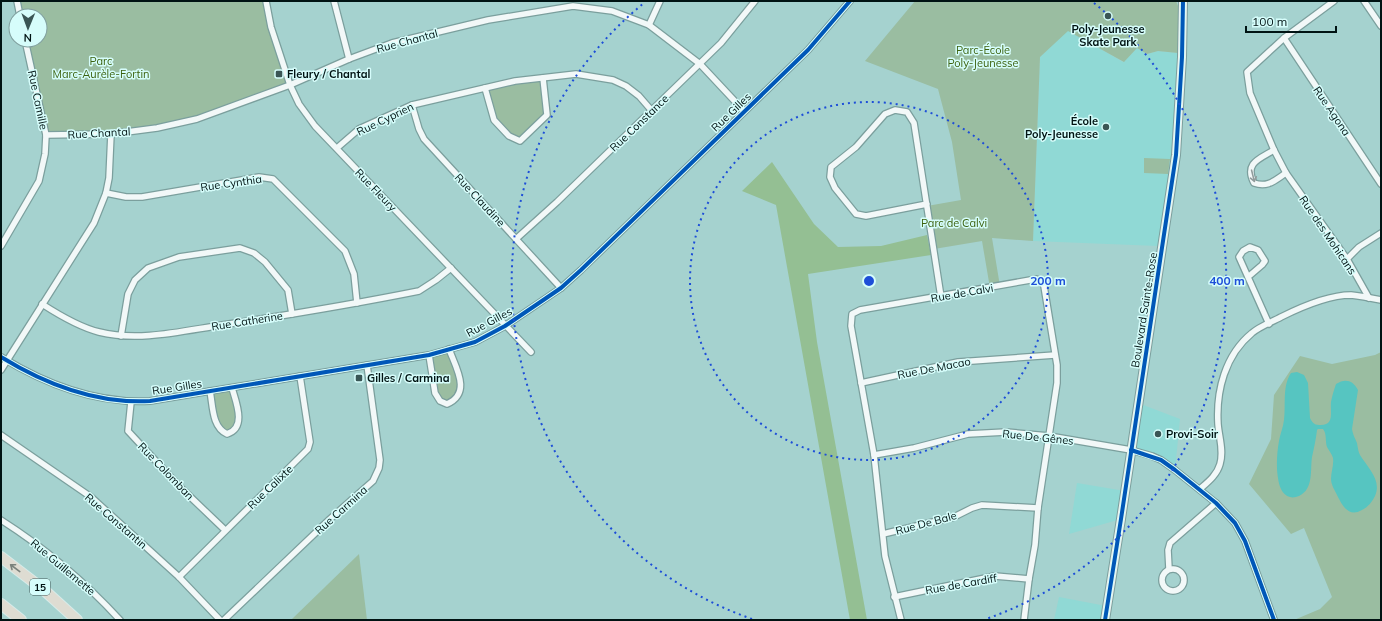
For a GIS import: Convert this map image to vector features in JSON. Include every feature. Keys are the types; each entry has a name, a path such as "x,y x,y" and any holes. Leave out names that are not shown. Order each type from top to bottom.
{"highway":[{"name":"15","path":"1,557 44,590 77,620"},
{"path":"1,604 21,620"}],"street":[{"name":"Rue Fleury","path":"266,1 271,27 290,85 299,104 315,126 531,352"},
{"path":"334,1 349,59"},
{"path":"649,25 660,1"},
{"name":"Rue Constance","path":"516,239 557,202 700,64 721,43 756,1"},
{"name":"Rue Gilles","path":"1,357 56,385 74,391 131,402 150,401 368,365 429,354 475,342 505,326 561,288 808,50 850,1"},
{"name":"Boulevard Sainte-Rose","path":"1105,620 1176,155 1182,57 1183,1"},
{"name":"Rue des Mohicans","path":"1334,1 1284,38 1247,72 1250,93 1274,150 1286,173 1347,259 1369,298"},
{"path":"1364,1 1381,26"},
{"name":"Rue Chantal","path":"46,135 111,134 156,128 197,119 290,85 349,59 392,43 488,20 573,6 612,11 649,25 700,64 744,111"},
{"name":"Rue Agona","path":"1284,38 1381,184"},
{"name":"Rue Camille","path":"1,246 39,182 45,154 46,135 28,48"},
{"name":"Rue Cyprien","path":"337,148 359,129 412,105 516,81 576,74 613,80 626,86 640,96 652,111"},
{"path":"485,88 494,120 509,136 520,141 547,116 542,78"},
{"name":"Rue Claudine","path":"412,105 419,129 424,139 561,288"},
{"path":"927,204 866,216 856,214 835,188 830,177 831,167 856,147 885,114 896,110 907,112 914,123 927,204 941,297"},
{"path":"1,370 94,223 106,193 109,178 111,134"},
{"path":"1274,150 1254,162 1251,170 1254,184 1261,186 1268,184 1286,173"},
{"name":"Rue Cynthia","path":"106,193 126,197 142,197 259,177 273,179 345,252 354,274 357,303"},
{"path":"1347,259 1359,247 1381,233"},
{"path":"1248,277 1262,266 1264,261 1258,250 1250,247 1243,251 1239,257 1269,324"},
{"path":"121,336 128,294 135,280 148,268 179,257 240,248 254,253 265,262 288,290 292,314"},
{"name":"Rue Catherine","path":"42,304 68,320 98,332 121,336 152,336 292,314 419,291 451,268"},
{"name":"Rue de Calvi","path":"901,620 894,597 885,556 874,455 851,326 852,314 860,310 941,297 1036,279 1041,281 1044,286 1055,355 1057,383 1038,508 1035,545 1024,620"},
{"path":"1200,489 1211,480 1221,462 1218,402 1221,382 1227,366 1237,349 1252,332 1299,308 1330,298 1350,295 1381,300"},
{"path":"429,354 435,393 440,402 447,404 454,401 461,391 460,378 449,349"},
{"name":"Rue De Macao","path":"861,383 958,362 1055,355"},
{"name":"Rue Carmina","path":"224,620 330,519 373,481 379,468 380,460 368,365"},
{"name":"Rue Calixte","path":"179,577 225,530 308,450 310,442 300,376"},
{"name":"Rue Gilles","path":"210,391 216,425 221,431 227,434 233,432 237,427 239,414 232,388"},
{"name":"Rue Colomban","path":"131,402 128,431 180,487 225,530"},
{"name":"Rue De Gênes","path":"874,455 914,448 968,434 1006,432 1049,436 1131,450 1161,460 1200,489 1235,523 1245,542 1274,620"},
{"name":"Rue Constantin","path":"1,435 91,497 179,577 220,620"},
{"path":"1169,569 1168,550 1170,543 1216,503"},
{"name":"Rue De Bale","path":"883,534 954,517 982,505 1038,508"},
{"name":"Rue Guillemette","path":"1,520 57,561 91,591 120,620"},
{"path":"1169,569 1177,569 1183,574 1184,582 1177,590 1169,590 1162,583 1162,576 1169,569"},
{"name":"Rue de Cardiff","path":"894,597 995,576 1029,579"}],"shaded area":[{"name":"École Poly-Jeunesse","path":"1068,30 1123,62 1137,48 1147,54 1158,51 1178,53 1173,143 1158,246 1033,241 1040,57"},
{"path":"1297,372 1304,375 1308,383 1310,418 1312,422 1319,425 1324,425 1330,421 1332,395 1336,384 1343,381 1348,381 1354,384 1358,390 1352,429 1353,435 1357,443 1359,454 1373,474 1377,485 1374,498 1368,506 1362,510 1353,512 1346,509 1334,488 1331,479 1333,458 1327,447 1323,429 1317,430 1310,479 1307,489 1299,496 1293,497 1287,496 1281,490 1278,478 1277,460 1279,441 1284,420 1285,390 1291,373"},
{"path":"1138,403 1180,419 1175,470 1161,460 1131,450"},
{"path":"1077,483 1125,491 1121,519 1069,534"},
{"path":"1059,597 1106,606 1103,620 1054,620"}],"green space":[{"name":"Parc Marc-Aurèle-Fortin","path":"17,1 266,1 290,85 197,119 111,134 46,135 27,48 48,48 48,8 18,8"},
{"name":"Parc-École Poly-Jeunesse","path":"915,1 1176,1 1178,6 1178,53 1158,51 1147,54 1137,48 1124,62 1068,31 1040,57 1033,241 992,238 1000,286 990,288 982,241 934,249 927,206 961,200 952,142 938,89 865,61"},
{"path":"543,78 547,115 520,141 509,136 494,120 485,88"},
{"path":"1144,158 1170,159 1168,174 1144,173"},
{"path":"772,162 814,224 838,247 881,246 927,235 931,255 808,274 817,342 867,620 850,620 776,205 742,191"},
{"path":"449,349 460,378 454,401 440,401 429,355"},
{"path":"1381,352 1381,620 1294,620 1320,609 1332,597 1304,528 1291,534 1249,484 1271,439 1274,395 1300,356 1332,364 1375,355"},
{"path":"232,388 239,414 233,432 221,431 210,391"},
{"path":"359,554 367,620 291,620"}],"cycle path":[{"path":"1,357 35,376 91,396 130,401 150,401 429,355 475,342 505,326 561,288 581,270 808,50 850,1"},
{"path":"1105,620 1176,155 1182,57 1183,1"},
{"path":"1131,450 1161,460 1216,503 1235,523 1245,541 1274,620"}],"place":[{"name":"Poly-Jeunesse Skate Park","path":"1108,16"},
{"name":"Fleury / Chantal","path":"279,74"},
{"name":"École Poly-Jeunesse","path":"1106,127"},
{"name":"Gilles / Carmina","path":"359,378"},
{"name":"Provi-Soir","path":"1158,434"}],"park label":[{"name":"Parc de Calvi","path":"954,223"}]}
